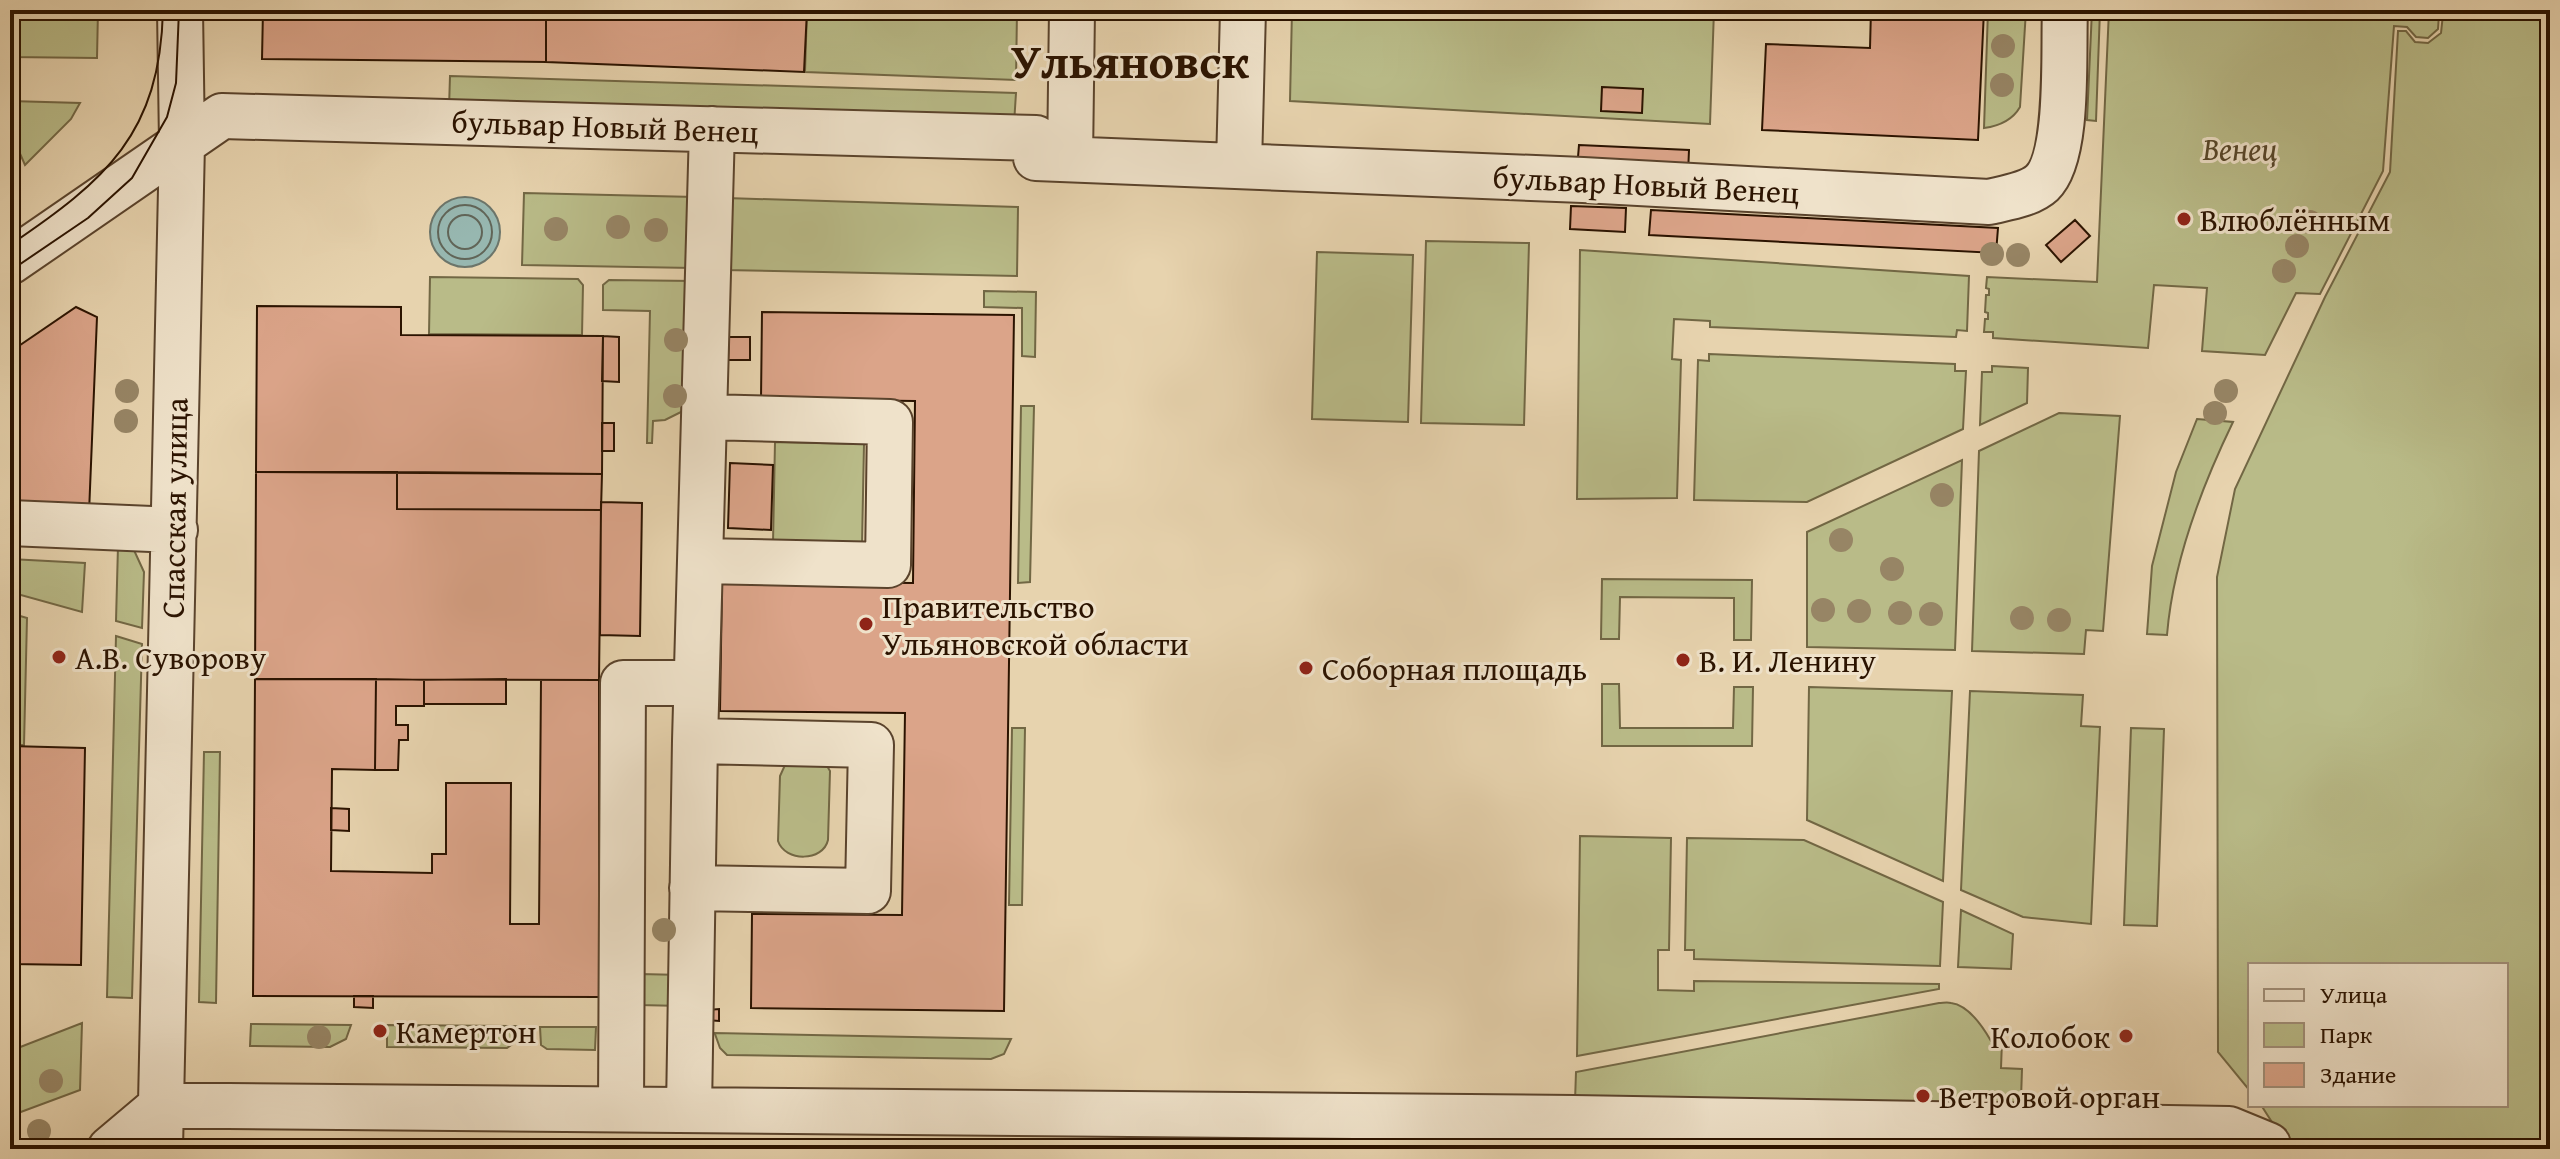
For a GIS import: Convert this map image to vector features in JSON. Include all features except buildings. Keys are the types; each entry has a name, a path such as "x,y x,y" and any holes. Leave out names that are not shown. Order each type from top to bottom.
{"street":[{"name":"Спасская улица","path":"160,1149 182,143 180,10"},
{"path":"1047,152 1072,10"},
{"path":"1239,165 1243,10"},
{"name":"бульвар Новый Венец","path":"10,262 222,116 712,129 1239,165 1989,202 2020,194 2042,183 2055,162 2061,134 2065,10"},
{"path":"689,1110 696,683 712,129"},
{"path":"700,561 888,565 890,422 705,417"},
{"path":"10,523 175,530"},
{"path":"621,1109 623,683 696,683"},
{"path":"692,888 868,891 871,759 871,745 695,741"},
{"path":"110,1149 161,1106 689,1110 1148,1132 1510,1133 2021,1125 2229,1129 2268,1145 2269,1149"}],"green space":[{"path":"10,10 98,10 97,58 10,57"},
{"path":"807,10 1017,10 1016,80 805,72"},
{"path":"1114,10 1192,10 1192,19 1114,18"},
{"path":"1292,10 1714,10 1710,124 1290,101"},
{"path":"1988,10 2026,10 2020,107 2005,122 1984,128"},
{"path":"2092,10 2100,10 2096,121 2087,120"},
{"name":"Венец","path":"2109,10 2436,10 2439,14 2438,29 2428,38 2416,37 2407,27 2394,26 2383,171 2320,294 2296,293 2265,355 2202,351 2207,288 2154,285 2148,348 1993,338 1993,332 1984,332 1985,319 1988,319 1985,312 1986,295 1989,295 1987,277 2097,282"},
{"path":"2440,10 2550,10 2550,1149 2284,1149 2277,1130 2262,1107 2508,1107 2508,963 2248,963 2248,1089 2218,1052 2217,577 2235,489 2325,297 2390,172 2398,31 2406,31 2415,42 2428,43 2441,33 2443,14"},
{"path":"450,76 1016,93 1014,124 449,108"},
{"path":"10,101 80,103 71,119 25,165 10,131"},
{"path":"524,193 695,197 693,268 522,265"},
{"path":"726,198 1018,207 1017,276 724,270"},
{"path":"1426,241 1529,243 1524,425 1421,423"},
{"path":"1580,250 1969,276 1967,331 1957,330 1956,337 1710,327 1710,321 1674,319 1672,359 1681,360 1677,498 1577,499"},
{"path":"1317,252 1413,255 1408,422 1312,419"},
{"path":"430,277 578,279 583,285 582,335 429,334"},
{"path":"609,280 694,281 685,410 665,420 653,421 652,443 647,443 650,311 603,310 603,285"},
{"path":"984,291 1036,292 1035,357 1022,356 1022,308 984,307"},
{"path":"1709,354 1955,364 1955,371 1966,371 1963,429 1807,502 1694,500 1698,360 1709,361"},
{"path":"1992,366 2028,368 2027,403 1980,425 1982,372 1992,372"},
{"path":"1021,406 1034,406 1030,582 1018,583"},
{"path":"2059,413 2120,416 2103,631 2086,630 2084,654 1972,651 1979,451"},
{"path":"2197,419 2233,422 2190,526 2175,580 2167,635 2147,634 2152,566 2176,472"},
{"path":"775,442 864,444 862,545 773,543"},
{"path":"1962,460 1955,650 1807,647 1807,532"},
{"path":"118,546 133,548 144,572 142,628 116,621"},
{"path":"10,559 85,563 82,612 10,592"},
{"path":"1602,579 1752,580 1751,640 1734,640 1734,598 1620,597 1619,639 1601,639"},
{"path":"10,613 27,618 24,745 10,745"},
{"path":"116,636 142,644 132,998 107,997"},
{"path":"1602,684 1619,684 1620,728 1733,728 1734,687 1753,687 1752,746 1602,746"},
{"path":"1809,687 1952,691 1943,881 1807,820"},
{"path":"1970,691 2083,695 2081,726 2100,727 2091,924 2023,917 1961,890"},
{"path":"1012,728 1025,728 1022,905 1009,905"},
{"path":"2131,728 2164,729 2157,926 2124,925"},
{"path":"204,752 220,752 216,1003 199,1002"},
{"path":"785,765 827,766 830,771 828,840 825,847 812,856 788,853 778,841 780,776"},
{"path":"1580,836 1671,838 1669,950 1658,950 1658,990 1694,991 1694,981 1939,984 1939,989 1577,1056"},
{"path":"1687,838 1804,840 1943,902 1940,966 1694,959 1694,950 1685,950"},
{"path":"1961,910 2013,934 2011,969 1958,967"},
{"path":"640,974 682,975 682,1006 639,1005"},
{"path":"1951,1003 1963,1008 1979,1023 1991,1041 2002,1041 2001,1068 2022,1069 2021,1099 2015,1109 1575,1101 1576,1072"},
{"path":"82,1023 80,1090 10,1116 10,1051"},
{"path":"251,1024 351,1025 346,1039 330,1047 250,1046"},
{"path":"387,1025 518,1026 518,1040 507,1048 387,1047"},
{"path":"540,1027 596,1027 595,1050 547,1049 541,1045"},
{"path":"715,1033 1011,1039 1004,1054 991,1059 727,1055 720,1048"}],"water":[{"path":"472,197 494,212 500,232 498,246 490,257 479,265 458,267 440,257 432,246 430,225 440,207 451,199"}],"tram line":[{"path":"10,245 74,198 100,175 121,150 139,122 151,90 160,53 163,10"},
{"path":"10,271 88,218 132,178 167,117 176,83 179,10"}],"place":[{"name":"Влюблённым","path":"2184,219"},
{"name":"Правительство Ульяновской области","path":"866,624"},
{"name":"А.В. Суворову","path":"59,657"},
{"name":"В. И. Ленину","path":"1683,660"},
{"name":"Соборная площадь","path":"1306,668"},
{"name":"Камертон","path":"380,1031"},
{"name":"Колобок","path":"2126,1036"},
{"name":"Ветровой орган","path":"1923,1096"}],"district":[{"name":"Ульяновск","path":"1130,60"}]}
